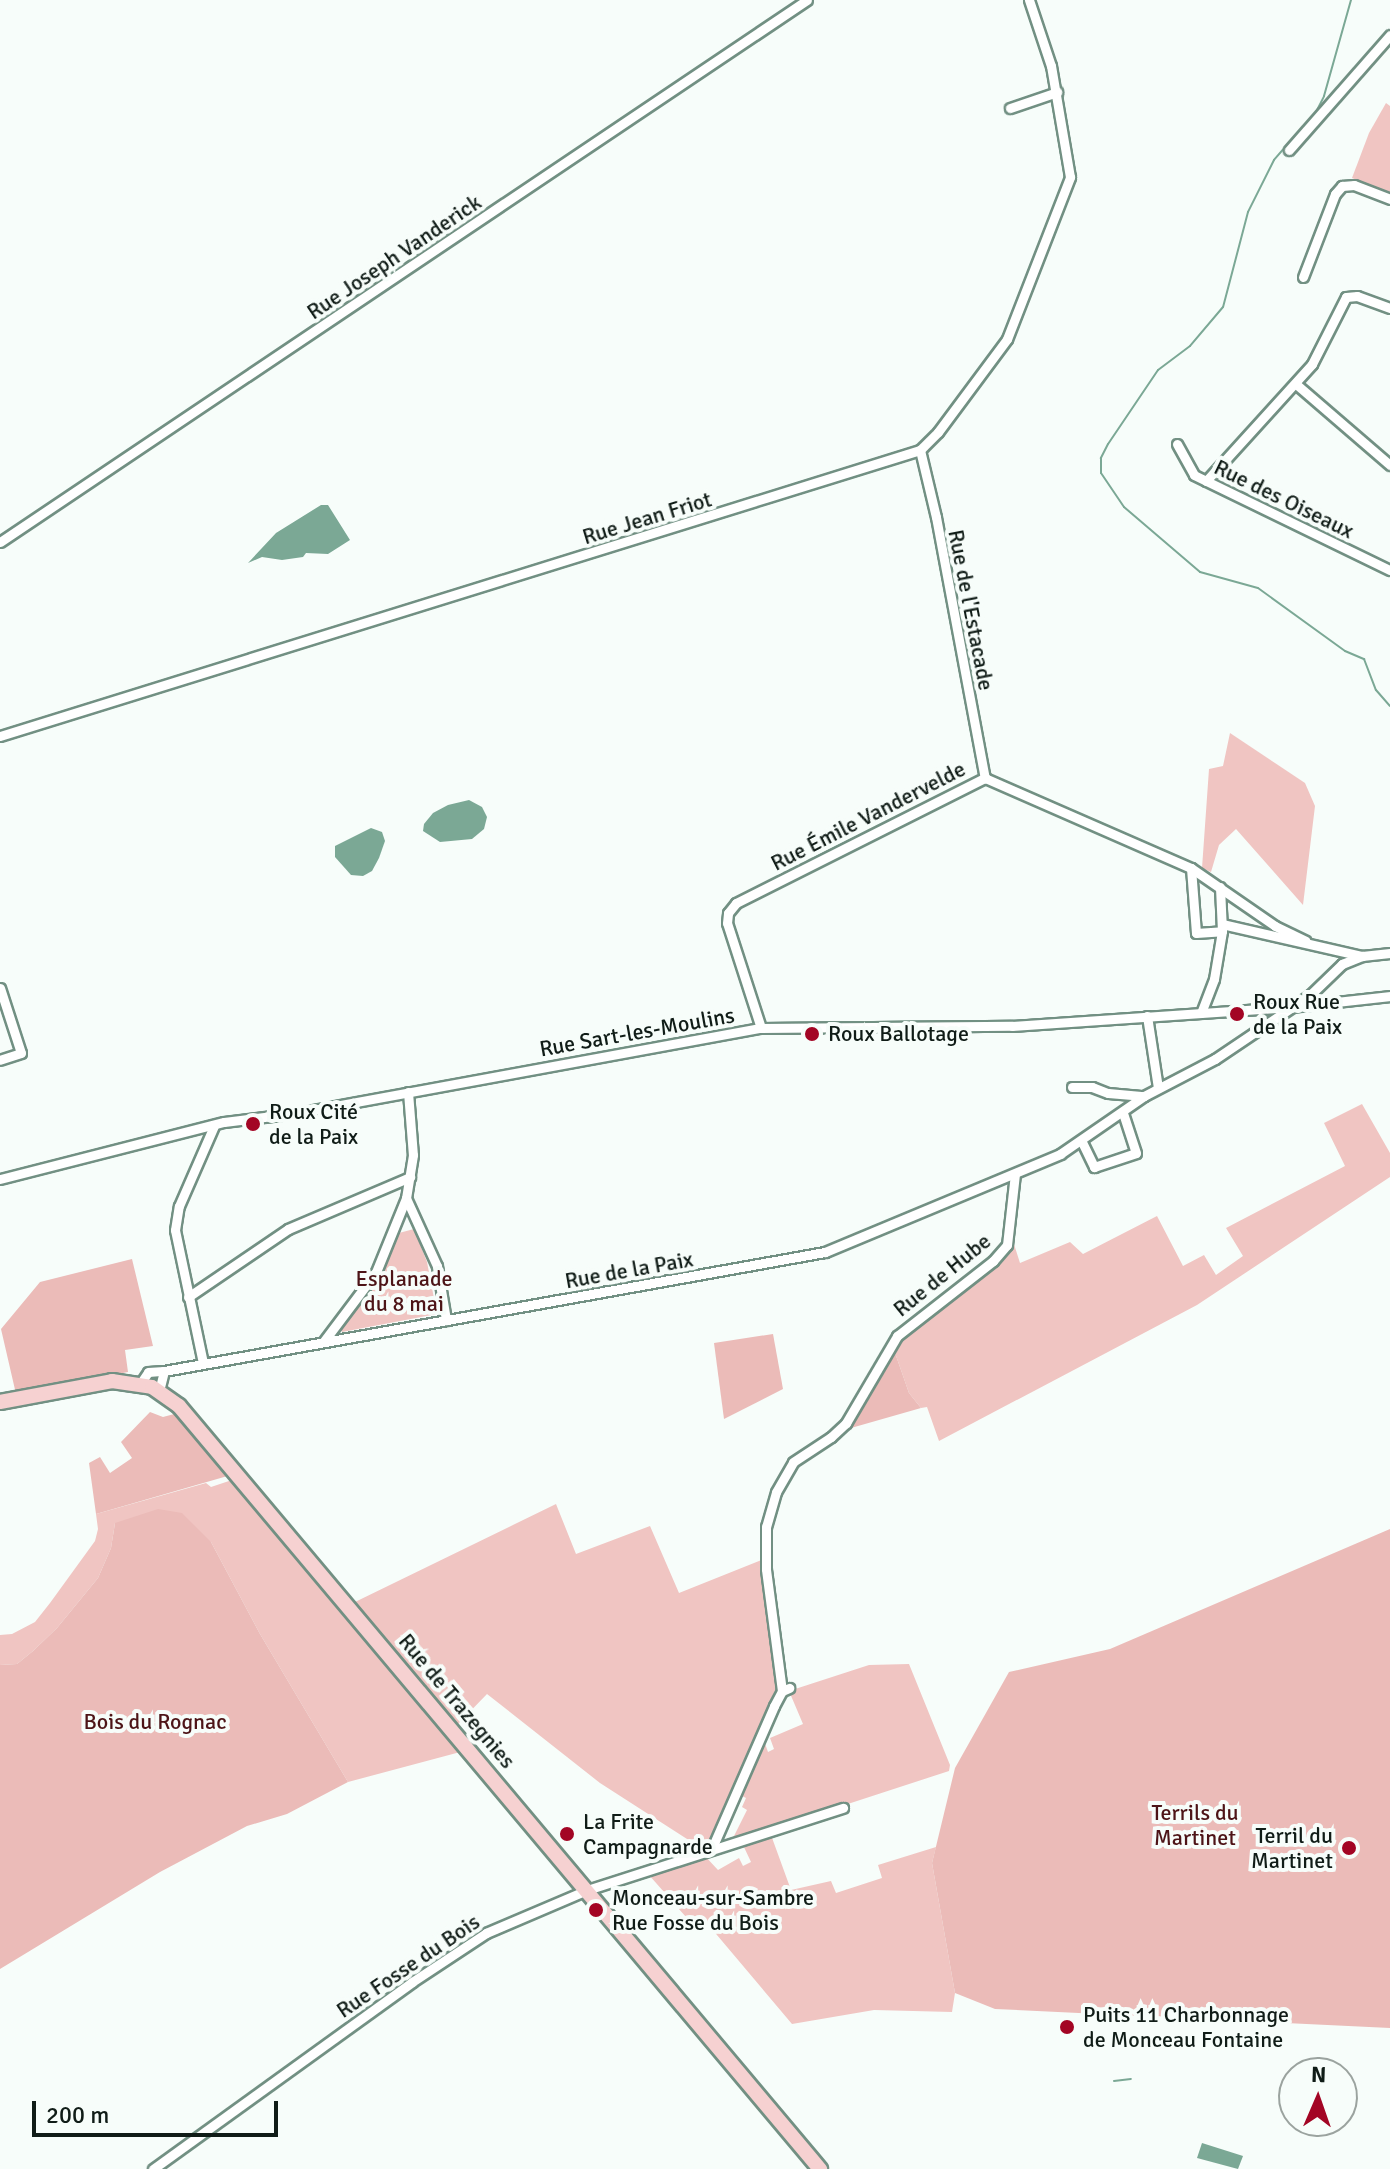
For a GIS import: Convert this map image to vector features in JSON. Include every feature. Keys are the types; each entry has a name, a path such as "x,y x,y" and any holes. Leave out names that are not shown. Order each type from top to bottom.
{"main road":[{"name":"Rue de Trazegnies","path":"0,1402 105,1381 140,1384 159,1391 197,1426 820,2169"}],"street":[{"name":"Rue Joseph Vanderick","path":"0,542 807,0"},
{"path":"920,450 938,432 1007,339 1066,195 1070,157 1057,92 1029,0"},
{"path":"1289,150 1390,35"},
{"path":"1010,108 1057,92"},
{"path":"1303,277 1335,194 1342,186 1354,185 1390,199"},
{"path":"1206,481 1296,384 1320,351 1346,297 1357,296 1390,308"},
{"path":"1296,384 1390,465"},
{"name":"Rue des Oiseaux","path":"1177,444 1186,466 1206,481 1390,570"},
{"name":"Rue Jean Friot","path":"0,736 920,450"},
{"name":"Rue de l'Estacade","path":"920,450 985,778"},
{"name":"Rue Émile Vandervelde","path":"761,1028 727,923 728,913 736,903 985,778 1191,868 1275,926 1306,941"},
{"path":"1191,868 1196,933 1222,927 1306,941 1362,956 1390,953"},
{"path":"1201,1013 1214,979 1222,927 1220,887"},
{"name":"Rue de la Paix","path":"140,1384 148,1372 825,1252 1015,1174 1082,1142 1144,1096 1215,1059 1291,1007 1342,964 1362,956"},
{"path":"0,988 21,1053 0,1060"},
{"name":"Rue Sart-les-Moulins","path":"0,1179 214,1126 761,1028 1012,1026 1291,1007 1390,996"},
{"path":"1147,1016 1158,1088"},
{"path":"1072,1087 1144,1096"},
{"path":"324,1341 376,1272 406,1198 412,1126 408,1092"},
{"path":"1082,1142 1094,1167 1136,1153 1123,1113"},
{"path":"203,1363 176,1244 176,1222 214,1126"},
{"name":"Rue de Hube","path":"712,1848 785,1690 766,1569 766,1527 776,1492 793,1462 846,1423 897,1336 1007,1245 1015,1174"},
{"path":"188,1297 288,1229 410,1177"},
{"path":"406,1198 437,1266 446,1320"},
{"path":"159,1391 164,1371"},
{"name":"Rue Fosse du Bois","path":"153,2169 463,1947 506,1924 587,1890 843,1808"}],"green space":[{"path":"1386,103 1390,106 1390,193 1352,178 1369,133"},
{"path":"1230,733 1305,783 1315,806 1303,905 1236,829 1219,845 1211,872 1202,868 1209,769 1223,766"},
{"path":"1362,1104 1390,1153 1390,1177 1197,1305 939,1441 927,1407 921,1408 909,1393 893,1347 903,1333 1010,1249 1013,1241 1020,1263 1070,1242 1083,1254 1157,1216 1183,1266 1204,1255 1216,1275 1243,1256 1226,1228 1345,1166 1324,1123"},
{"name":"Esplanade du 8 mai","path":"414,1229 427,1262 437,1314 342,1332 340,1323 376,1282 399,1233"},
{"path":"132,1259 153,1346 125,1350 128,1372 16,1394 1,1329 40,1282"},
{"path":"773,1334 783,1389 724,1419 714,1343"},
{"path":"893,1347 909,1393 921,1408 851,1428 847,1425"},
{"path":"150,1412 163,1417 178,1413 231,1475 96,1514 89,1463 100,1457 110,1473 132,1458 121,1442"},
{"path":"235,1479 464,1751 348,1782 260,1634 211,1542 115,1523 111,1548 98,1578 57,1628 33,1651 17,1664 0,1665 0,1635 12,1634 35,1622 95,1541 98,1529 96,1514 206,1483 211,1487"},
{"path":"556,1504 576,1554 650,1526 679,1593 764,1559 778,1689 711,1841 701,1848 600,1783 487,1694 458,1724 355,1602"},
{"name":"Bois du Rognac","path":"158,1509 182,1513 211,1542 260,1634 348,1782 287,1814 247,1826 160,1872 0,1969 0,1665 17,1664 33,1651 57,1628 98,1578 111,1548 115,1523"},
{"name":"Terrils du Martinet","path":"1390,1529 1390,2028 995,2009 955,1993 932,1863 955,1768 1009,1672 1110,1649"},
{"path":"909,1664 950,1765 949,1771 731,1842 747,1810 742,1807 746,1798 740,1795 763,1738 768,1752 774,1749 770,1738 803,1724 789,1691 869,1665"},
{"path":"771,1835 791,1890 831,1881 836,1893 882,1878 878,1865 936,1847 932,1863 955,1993 952,2012 874,2010 792,2024 706,1922 693,1925 649,1875 704,1855 718,1870 739,1858 743,1866 751,1862 743,1845"}],"shaded area":[{"path":"321,505 328,505 350,540 328,554 306,553 303,557 282,560 262,557 248,563 276,533"},
{"path":"469,800 482,807 487,817 484,829 472,839 440,842 423,831 424,824 433,813 448,805"},
{"path":"371,828 382,832 385,841 379,858 372,871 363,876 351,875 335,857 335,846"},
{"path":"1202,2143 1243,2156 1238,2169 1197,2158"}],"waterway":[{"path":"1314,116 1324,96 1351,0"},
{"path":"1293,138 1274,160 1248,212 1223,307 1190,346 1158,370 1108,444 1101,458 1101,473 1124,507 1200,572 1258,588 1345,651 1364,659 1376,690 1390,706"},
{"path":"1114,2081 1131,2079"}],"place":[{"name":"Roux Rue de la Paix","path":"1237,1014"},
{"name":"Roux Ballotage","path":"812,1034"},
{"name":"Roux Cité de la Paix","path":"253,1124"},
{"name":"La Frite Campagnarde","path":"567,1834"},
{"name":"Terril du Martinet","path":"1349,1848"},
{"name":"Monceau-sur-Sambre Rue Fosse du Bois","path":"596,1910"},
{"name":"Puits 11 Charbonnage de Monceau Fontaine","path":"1067,2027"}]}
